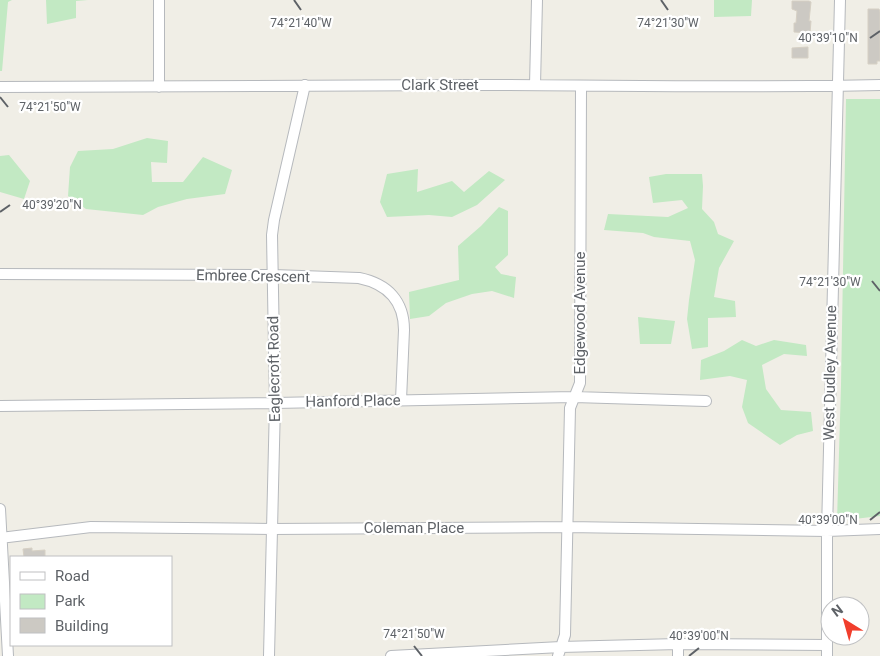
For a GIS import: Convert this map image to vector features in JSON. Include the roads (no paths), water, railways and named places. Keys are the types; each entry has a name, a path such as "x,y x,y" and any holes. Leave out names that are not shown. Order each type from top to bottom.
{"street":[{"path":"159,0 159,87"},
{"path":"535,85 537,0"},
{"name":"West Dudley Avenue","path":"827,651 827,531 840,0"},
{"name":"Eaglecroft Road","path":"270,656 275,403 272,235 306,85"},
{"name":"Clark Street","path":"0,87 880,85"},
{"name":"Edgewood Avenue","path":"560,652 565,635 570,408 580,383 581,86"},
{"name":"Embree Crescent","path":"0,274 273,275 360,278 374,282 388,290 398,302 402,312 404,322 401,400"},
{"name":"Hanford Place","path":"0,406 574,397 706,401"},
{"path":"0,509 8,656"},
{"name":"Coleman Place","path":"1,538 91,527 567,527 827,531 880,529"},
{"path":"678,644 678,656"},
{"path":"391,656 560,652 678,644 827,651"}]}
